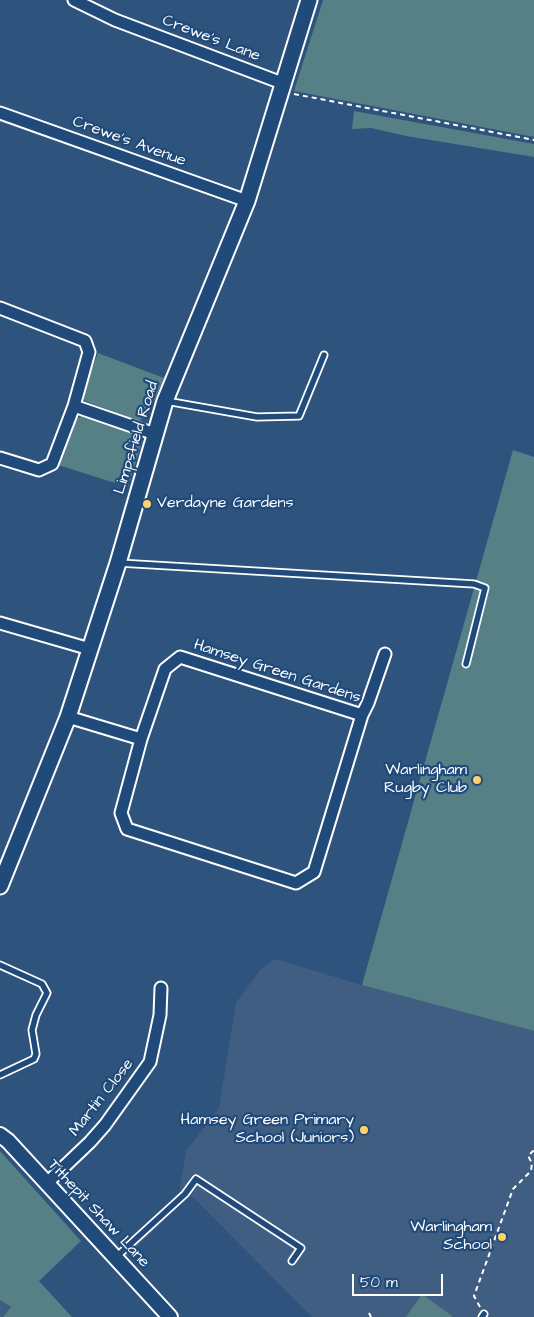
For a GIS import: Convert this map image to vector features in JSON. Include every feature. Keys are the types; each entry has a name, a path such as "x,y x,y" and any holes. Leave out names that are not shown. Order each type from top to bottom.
{"main road":[{"name":"Limpsfield Road","path":"0,886 68,717 118,563 165,401 246,201 309,0"}],"street":[{"name":"Crewe's Lane","path":"76,0 115,20 281,87"},
{"name":"Crewe's Avenue","path":"0,113 246,201"},
{"path":"0,308 86,341 89,352 74,406 52,464 39,470 0,458"},
{"path":"74,406 155,434"},
{"path":"0,623 90,649"},
{"path":"362,715 368,703 384,654"},
{"name":"Hamsey Green Gardens","path":"180,657 362,715 314,872 296,882 127,829 121,813 141,739 164,669 180,657"},
{"path":"68,717 141,739"},
{"name":"Martin Close","path":"46,1184 105,1125 150,1062 160,1015 161,988"},
{"name":"Tithepit Shaw Lane","path":"0,1135 8,1141 170,1317"}],"lane":[{"path":"165,401 257,417 299,416 324,355"},
{"path":"118,563 474,584 485,588 466,664"},
{"path":"0,965 42,984 47,993 36,1015 32,1030 36,1054 34,1059 0,1075"},
{"path":"115,1258 185,1194 196,1179 301,1248 292,1261"}],"path":[{"path":"281,87 534,140"},
{"path":"483,1315 474,1296 513,1189 531,1171 532,1163 528,1156 534,1150"},
{"path":"369,1313 371,1317"}],"shaded area":[{"name":"Hamsey Green Primary School (Juniors)","path":"275,959 362,985 534,1031 534,1317 312,1317 191,1195 126,1257 119,1250 179,1193 186,1151 219,1108 236,1003 260,970"},
{"path":"0,1300 11,1307 3,1317 0,1317"}],"green space":[{"path":"323,0 534,0 534,137 294,91"},
{"path":"354,111 534,144 534,157 406,136 371,128 352,129"},
{"path":"98,353 164,378 147,417 137,421 85,401 82,393"},
{"path":"83,415 136,433 142,442 128,487 58,465 74,420"},
{"name":"Warlingham Rugby Club","path":"513,450 534,457 534,1031 362,985"},
{"path":"0,1151 81,1241 39,1281 72,1317 3,1317 11,1307 0,1300"},
{"path":"422,1294 452,1316 406,1317"}],"place":[{"name":"Verdayne Gardens","path":"147,504"},
{"name":"Warlingham Rugby Club","path":"477,780"},
{"name":"Hamsey Green Primary School (Juniors)","path":"364,1130"},
{"name":"Warlingham School","path":"502,1237"}]}
